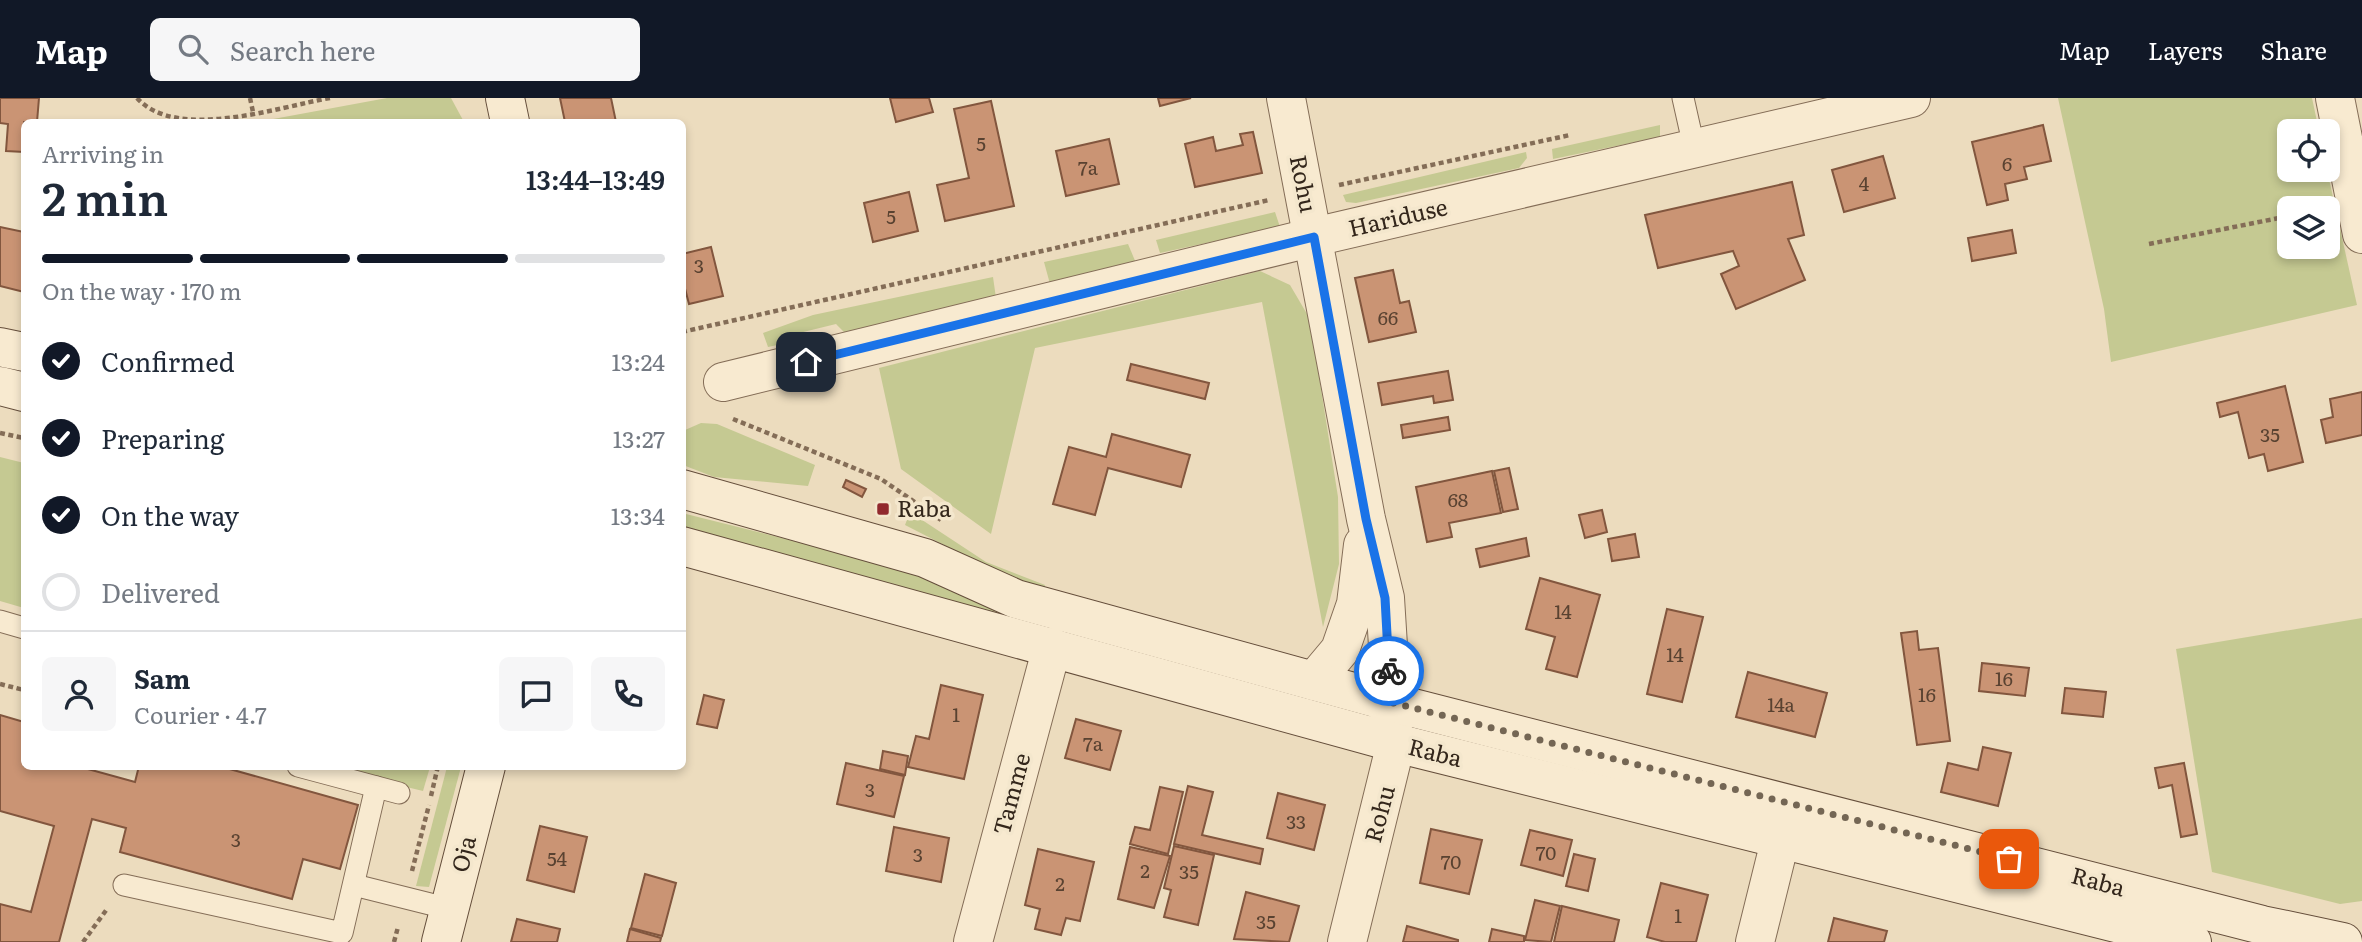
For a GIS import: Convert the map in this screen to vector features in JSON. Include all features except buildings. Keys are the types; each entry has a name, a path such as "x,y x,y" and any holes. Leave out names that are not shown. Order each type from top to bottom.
{"street":[{"path":"505,98 509,119"},
{"name":"Rohu","path":"1286,98 1366,519 1385,598 1389,662 1386,701 1396,743 1347,942"},
{"name":"Hariduse","path":"714,401 1314,237 1693,147 1768,113 1911,98"},
{"path":"2335,98 2362,234"},
{"path":"0,346 21,351"},
{"path":"0,386 21,391"},
{"name":"Raba","path":"686,490 925,558 1016,599 1386,701 2262,925 2343,942"},
{"name":"Rohu","path":"1314,681 1340,650 1356,604 1366,519"},
{"name":"Raba","path":"686,547 1396,743 1781,837 2192,942"},
{"name":"Tamme","path":"973,942 1052,647"},
{"name":"Oja","path":"446,925 485,770"},
{"path":"1755,942 1781,837"}],"lane":[{"path":"1683,98 1693,147"},
{"path":"0,621 21,627"},
{"path":"313,770 399,793"},
{"path":"124,885 342,933 376,787"},
{"path":"354,885 405,897 446,925"}],"path":[{"path":"137,98 160,116 183,119"},
{"path":"250,98 253,112"},
{"path":"210,119 330,98"},
{"path":"686,331 1577,133"},
{"path":"2149,244 2277,218"},
{"path":"686,402 714,401 881,479 944,522"},
{"path":"0,433 21,437"},
{"path":"0,684 21,689"},
{"path":"394,942 437,770"},
{"path":"83,942 124,885"}],"green space":[{"path":"387,98 451,98 462,119 273,119"},
{"path":"2058,98 2312,98 2316,119 2277,119 2277,182 2330,182 2333,196 2277,196 2277,259 2340,259 2340,228 2357,305 2111,362 2104,309"},
{"path":"1660,125 1660,137 1553,159 1552,149"},
{"path":"1526,152 1527,158 1519,168 1356,203 1346,202 1343,195"},
{"path":"1275,212 1280,227 1160,253 1156,240"},
{"path":"1128,244 1136,263 1050,284 1044,262"},
{"path":"1260,271 1290,285 1310,319 1338,497 1339,564 1323,627 1262,302 1035,348 991,534 901,469 879,368"},
{"path":"993,277 996,298 848,336 836,324 791,335 787,343 768,347 763,333 813,315"},
{"path":"701,423 717,424 815,465 808,486 714,477 686,466 686,430"},
{"path":"0,457 21,462 21,607 0,601"},
{"path":"910,512 986,562 1045,585 1044,590 1036,592 905,525"},
{"path":"686,514 910,570 1146,661 686,530"},
{"path":"2362,618 2362,901 2340,904 2212,872 2176,649"},
{"path":"336,770 429,770 423,791"},
{"path":"446,770 460,770 429,887 416,886"}],"way so far":[{"path":"1389,671 1386,701 2009,859"}],"place":[{"name":"Raba","path":"883,509"}],"route":[{"path":"806,362 1314,237 1366,519 1385,598 1389,671"}]}
